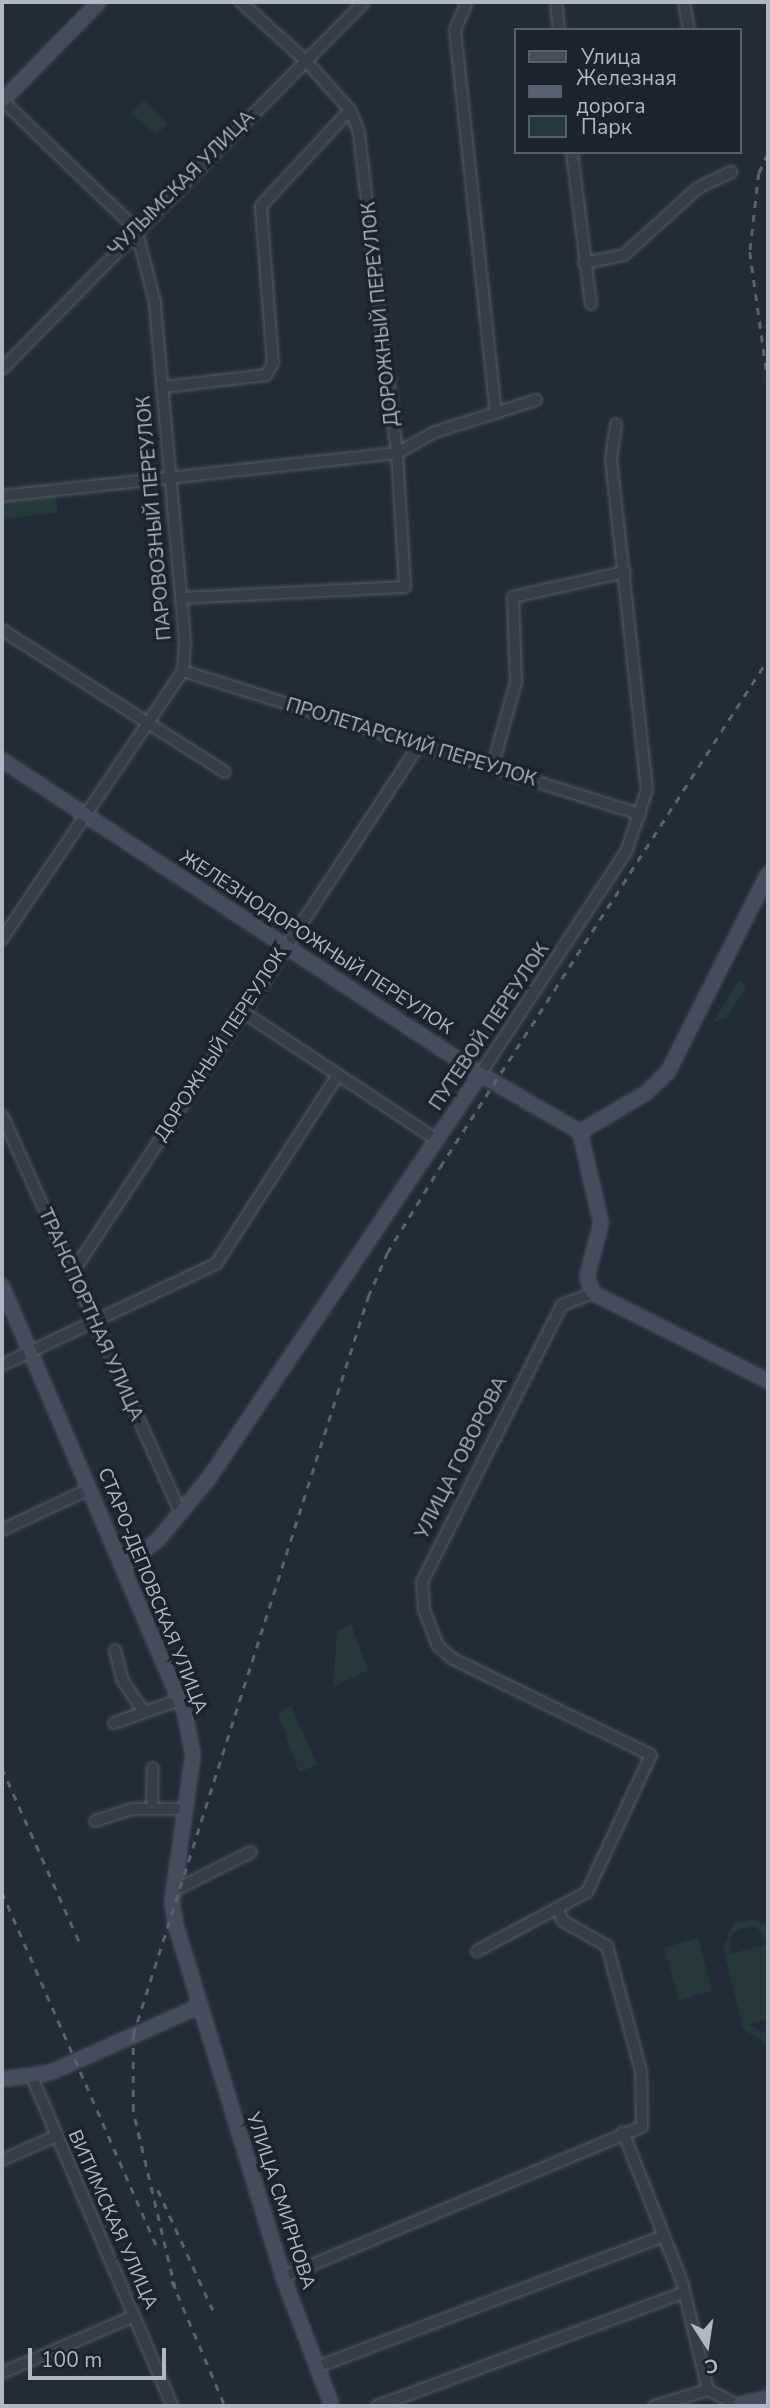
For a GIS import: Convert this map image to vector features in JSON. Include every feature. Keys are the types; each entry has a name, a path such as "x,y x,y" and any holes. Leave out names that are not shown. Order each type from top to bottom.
{"street":[{"path":"99,2 2,100 136,229"},
{"name":"ДОРОЖНЫЙ ПЕРЕУЛОК","path":"181,598 405,587 397,453 369,193 350,110 306,61 241,2"},
{"name":"ЧУЛЫМСКАЯ УЛИЦА","path":"2,369 136,229 364,2"},
{"path":"467,2 455,30 496,413"},
{"path":"556,2 559,28"},
{"path":"684,2 689,28"},
{"path":"164,387 266,375 273,363 261,206 350,110"},
{"path":"572,154 591,304"},
{"path":"584,263 624,256 698,188 731,172"},
{"name":"ПАРОВОЗНЫЙ ПЕРЕУЛОК","path":"136,229 155,302 181,598 183,671"},
{"path":"2,496 170,480 397,453 435,432 536,400"},
{"name":"ПУТЕВОЙ ПЕРЕУЛОК","path":"122,1567 181,1514 284,1373 480,1074 574,937 626,852 647,790 611,460 616,424"},
{"path":"492,768 516,682 513,597 625,572"},
{"path":"2,629 145,724 225,772"},
{"path":"2,939 183,671"},
{"name":"ПРОЛЕТАРСКИЙ ПЕРЕУЛОК","path":"183,671 417,748 492,768 640,814"},
{"name":"ДОРОЖНЫЙ ПЕРЕУЛОК","path":"73,1272 417,748"},
{"name":"ЖЕЛЕЗНОДОРОЖНЫЙ ПЕРЕУЛОК","path":"2,760 480,1074 580,1132"},
{"path":"768,874 668,1072 646,1093 580,1132 601,1223 587,1277 593,1293 768,1381"},
{"path":"243,1012 437,1140"},
{"path":"2,1364 216,1264 338,1075"},
{"name":"ТРАНСПОРТНАЯ УЛИЦА","path":"2,1115 181,1514"},
{"name":"СТАРО-ДЕПОВСКАЯ УЛИЦА","path":"2,1286 179,1699 193,1755 173,1891 197,2007"},
{"name":"УЛИЦА ГОВОРОВА","path":"558,1910 587,1892 651,1755 453,1659 429,1627 422,1582 562,1305 593,1293"},
{"path":"2,1530 89,1489"},
{"path":"116,1650 123,1681 144,1712"},
{"path":"114,1723 179,1699"},
{"path":"152,1807 153,1769"},
{"path":"95,1821 152,1807 185,1809"},
{"path":"173,1891 251,1852"},
{"path":"283,2277 623,2132 642,2127 642,2071 607,1946 564,1921 558,1910 477,1951"},
{"path":"2,2078 32,2077 197,2007"},
{"name":"УЛИЦА СМИРНОВА","path":"197,2007 283,2277 332,2406"},
{"name":"ВИТИМСКАЯ УЛИЦА","path":"32,2077 54,2137 172,2406"},
{"path":"623,2132 685,2292 708,2390 724,2403 740,2405 768,2398"},
{"path":"2,2160 54,2137"},
{"path":"317,2367 663,2235"},
{"path":"377,2406 685,2292"},
{"path":"2,2373 134,2316"},
{"path":"654,2406 708,2390"}],"green space":[{"path":"144,100 167,124 156,135 131,113"},
{"path":"56,495 58,513 2,519 2,501"},
{"path":"739,980 746,986 728,1017 713,1023"},
{"path":"351,1624 368,1670 333,1687 337,1631"},
{"path":"291,1705 317,1765 299,1772 278,1714"},
{"path":"752,1919 768,1925 768,1943 756,1926 740,1929 732,1933 729,1954 768,1944 768,2019 748,2024 768,2035 768,2044 743,2029 723,1948 734,1923"},
{"path":"698,1938 712,1991 679,2000 664,1948"}],"railway":[{"path":"768,154 759,173 750,252 768,382"},
{"path":"175,2289 133,2111 133,2035 368,1297 387,1253 440,1167 768,659"},
{"path":"2,1768 80,1943"},
{"path":"2,1892 158,2249"},
{"path":"158,2190 213,2310"},
{"path":"172,2281 225,2406"}]}
